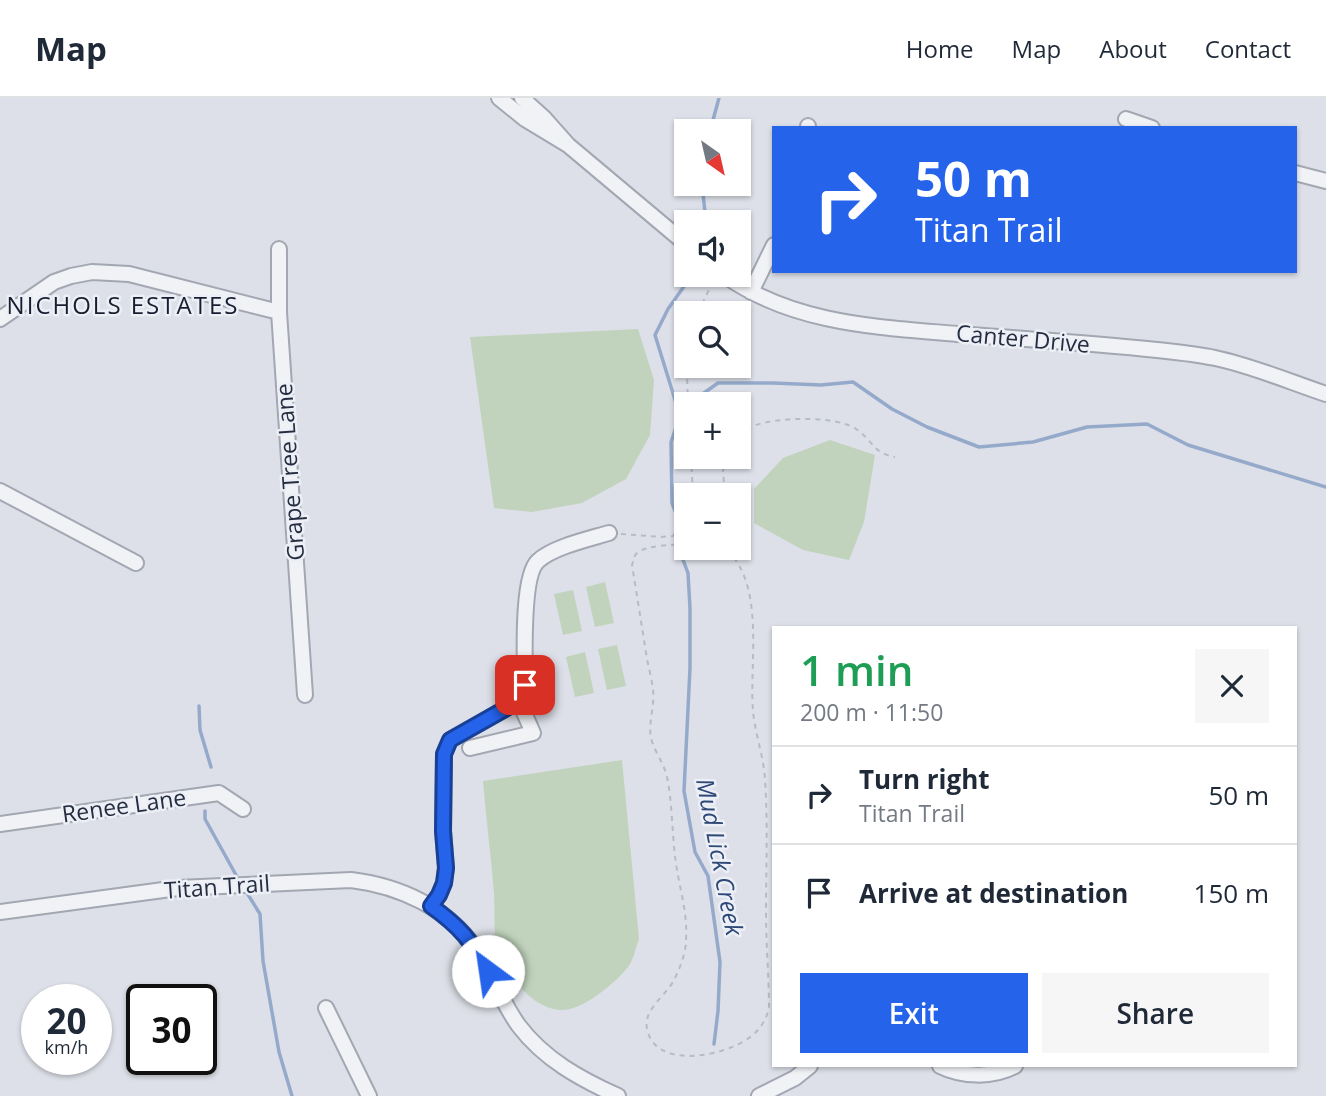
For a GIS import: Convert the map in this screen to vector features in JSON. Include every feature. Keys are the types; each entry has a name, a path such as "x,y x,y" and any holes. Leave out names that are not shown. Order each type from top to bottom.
{"street":[{"path":"499,98 525,119 568,145"},
{"path":"522,98 568,145 674,234"},
{"path":"1126,119 1147,126"},
{"path":"1297,174 1326,181"},
{"name":"Grape Tree Lane","path":"279,249 279,312 304,695"},
{"path":"751,292 772,249"},
{"path":"0,319 54,282 92,272 128,274 279,312"},
{"name":"Canter Drive","path":"738,287 788,309 814,317 881,327 1159,350 1215,358 1326,394"},
{"path":"0,491 136,563"},
{"path":"431,906 444,883 446,868 443,831 444,754 450,740 519,701 525,685 527,588 531,571 537,561 559,548 609,533"},
{"path":"470,748 533,733 519,701"},
{"name":"Renee Lane","path":"0,824 219,793 243,810"},
{"name":"Titan Trail","path":"0,912 178,888 351,880 390,887 431,906 456,925 472,944 517,1023 547,1055 594,1086 618,1096"},
{"path":"326,1008 369,1096"},
{"path":"759,1096 795,1078 809,1067"},
{"path":"943,1067 978,1075 1012,1067"}],"path":[{"path":"751,426 783,420 839,422 860,431 879,452 895,457"},
{"path":"609,533 672,536"},
{"path":"661,537 667,545"},
{"path":"674,545 638,552 632,565 653,691 651,736 667,777 675,859 686,916 687,942 674,982 650,1010 646,1021 653,1041 661,1049 677,1055 696,1056 719,1052 739,1044 755,1033 765,1021 769,1009 766,915 768,825 765,775 753,711 749,592 736,560"}],"green space":[{"path":"638,329 654,380 650,435 626,479 582,503 532,512 494,508 470,337"},
{"path":"830,440 875,455 864,522 849,560 803,550 754,523 754,489 783,458"},
{"path":"605,582 614,623 595,627 586,587"},
{"path":"573,590 582,631 563,635 554,594"},
{"path":"617,645 626,686 607,690 598,649"},
{"path":"585,652 594,693 575,697 566,657"},
{"path":"622,760 639,939 630,964 606,989 576,1007 563,1010 550,1008 527,994 517,983 508,971 497,946 483,781"}],"waterway":[{"name":"Mud Lick Creek","path":"713,119 719,98"},
{"name":"Mud Lick Creek","path":"703,196 705,210"},
{"name":"Mud Lick Creek","path":"674,508 671,442 680,416 655,335 668,309 684,287"},
{"path":"705,392 718,383 821,385 853,382 892,409 927,427 979,447 1033,442 1087,427 1147,424 1188,445 1326,487"},
{"name":"Mud Lick Creek","path":"683,560 688,573 690,608 684,791 695,852 708,876 720,962 714,1044"},
{"path":"199,706 200,730 211,767"},
{"path":"205,811 205,819 236,875"},
{"path":"247,893 260,914 263,961 279,1052 292,1096"}],"district":[{"name":"NICHOLS ESTATES","path":"123,306"}],"route":[{"path":"488,971 478,952 456,925 431,906 444,883 446,868 443,831 444,754 450,740 519,701 525,685"}]}
